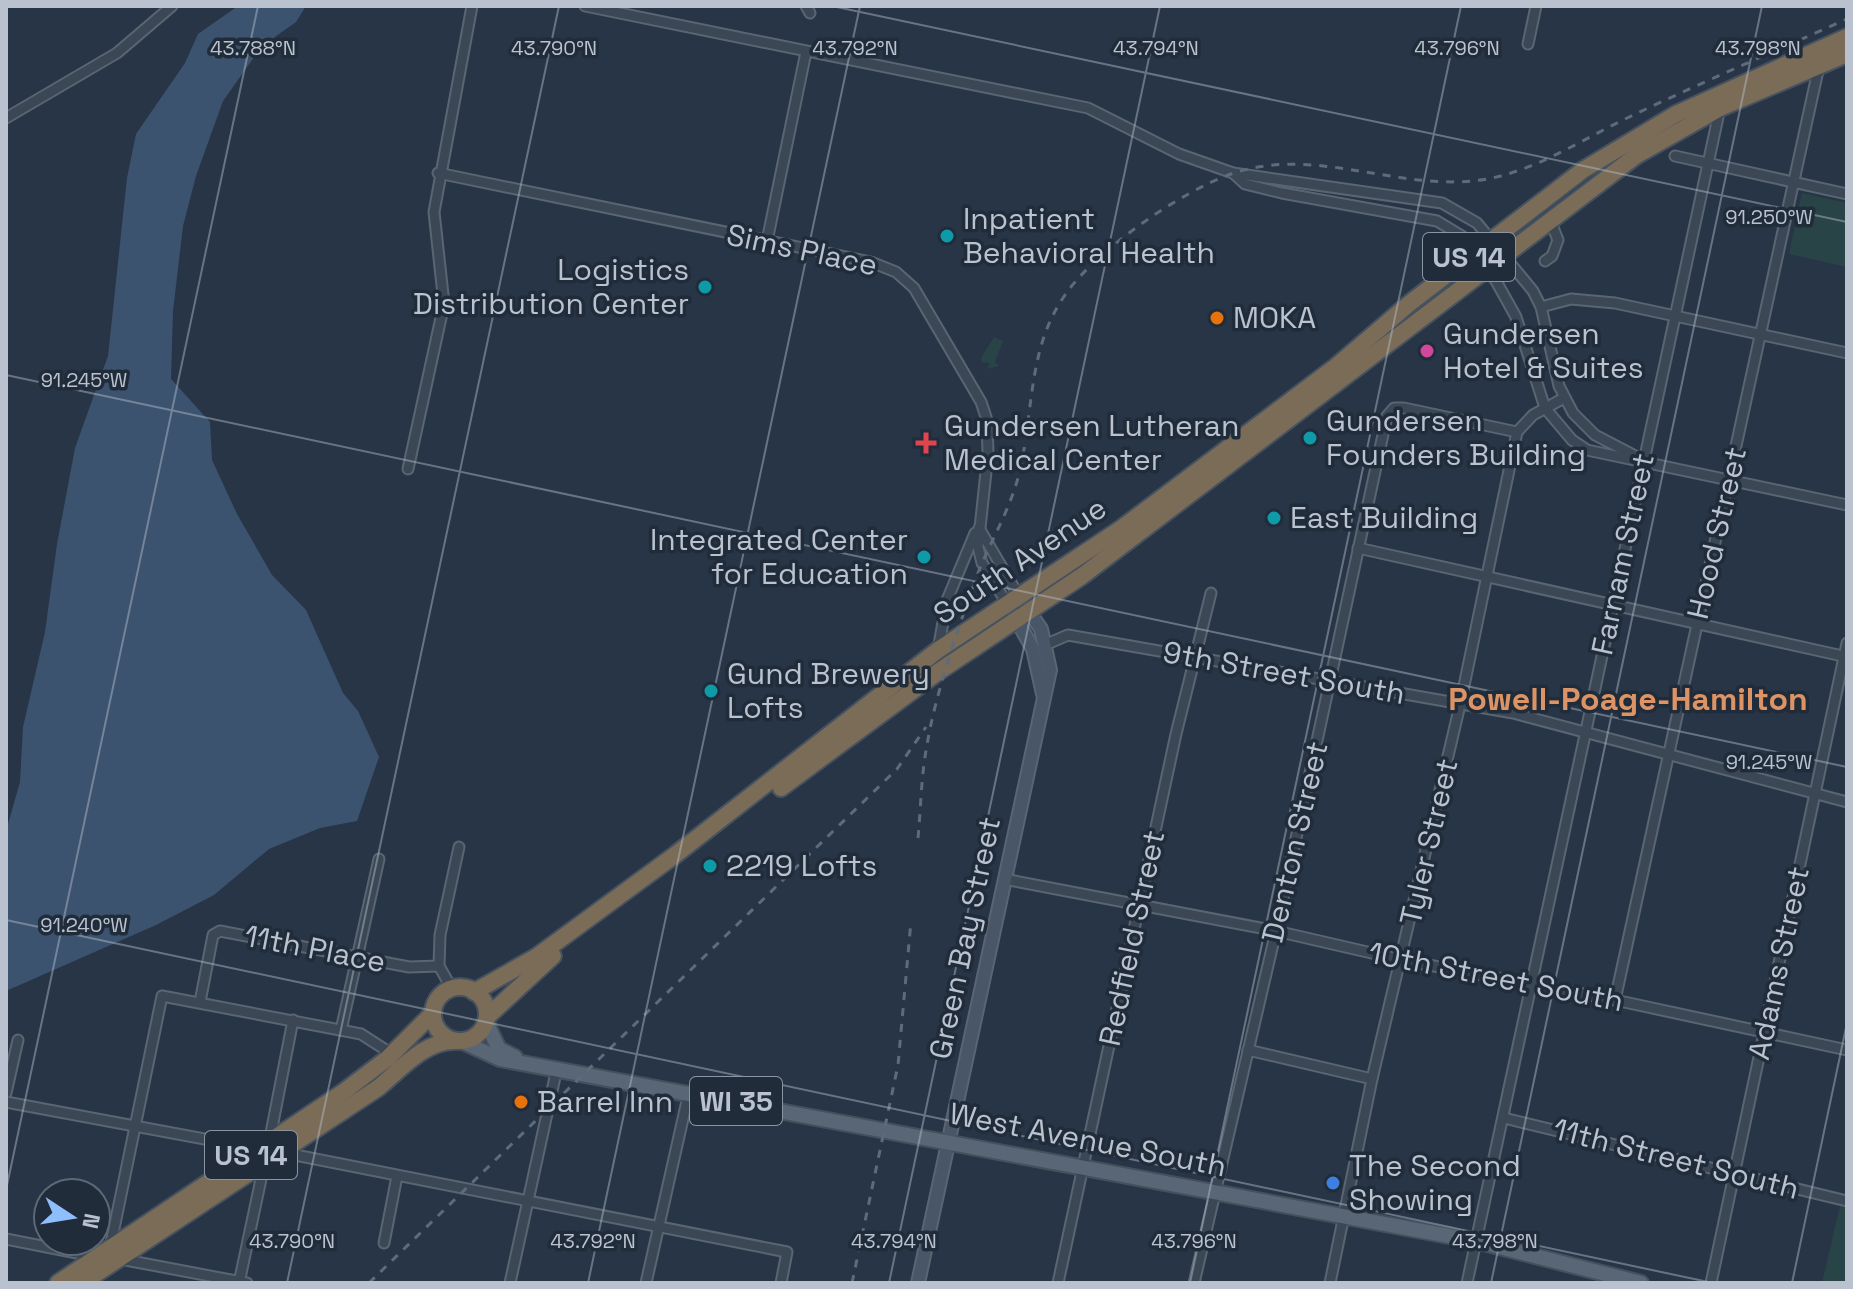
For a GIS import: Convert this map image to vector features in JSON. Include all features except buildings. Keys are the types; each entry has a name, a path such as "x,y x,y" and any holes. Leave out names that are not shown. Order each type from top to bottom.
{"highway":[{"name":"South Avenue","path":"112,1252 268,1152 378,1088 420,1053 434,1045 476,1035 486,1019 572,942 938,672 1310,386 1476,251 1628,140 1676,114 1847,37"},
{"name":"South Avenue","path":"474,992 536,957 675,855 938,650 1109,556 1637,155 1720,108 1847,54"},
{"name":"South Avenue","path":"268,1152 392,1054 433,1013 441,996 452,989"},
{"path":"452,989 474,992 485,1005 486,1019"},
{"path":"433,1013 440,1033 458,1041"},
{"name":"South Avenue","path":"58,1283 104,1257"},
{"name":"South Avenue","path":"82,1283 106,1257"}],"main road":[{"name":"West Avenue South","path":"486,1019 499,1049 523,1061"},
{"name":"West Avenue South","path":"458,1041 485,1055 1345,1215 1476,1241 1641,1283"}],"street":[{"path":"6,118 117,53 172,6"},
{"path":"408,469 444,304 434,212 438,173 472,6"},
{"path":"585,6 1088,108 1179,154 1233,173 1442,203 1477,223 1505,254 1541,307 1554,370 1564,398 1595,435 1643,460"},
{"path":"644,20 647,6"},
{"path":"1528,44 1536,6"},
{"path":"767,241 806,52"},
{"name":"Hood Street","path":"1615,1000 1819,66"},
{"name":"Farnam Street","path":"1467,1283 1720,108"},
{"path":"1675,156 1847,194"},
{"name":"Sims Place","path":"438,173 884,266 910,283 984,413 989,439 979,523 947,600 938,650"},
{"path":"1233,173 1245,184 1282,193 1437,221 1462,236 1476,251 1516,317 1545,408 1572,440 1587,450 1606,457 1643,460 1847,505"},
{"path":"1545,261 1552,256 1558,240 1550,220"},
{"path":"1541,307 1571,299 1590,300 1847,353"},
{"path":"1517,432 1525,421 1564,398"},
{"name":"Denton Street","path":"1194,1283 1276,931 1385,423 1390,410 1399,407 1517,432"},
{"name":"Tyler Street","path":"1330,1283 1372,1079 1460,705 1517,432"},
{"path":"979,523 1019,608"},
{"path":"1358,548 1845,657"},
{"name":"Redfield Street","path":"1058,1283 1139,905 1211,593"},
{"name":"Green Bay Street","path":"918,1283 1051,661 1047,644 1019,608"},
{"name":"Green Bay Street","path":"1019,608 1044,697"},
{"name":"9th Street South","path":"1047,644 1068,635 1460,705 1584,730 1847,802"},
{"name":"Adams Street","path":"1711,1283 1847,643"},
{"path":"452,989 439,966 440,935 459,847"},
{"path":"341,1030 379,859"},
{"name":"10th Street South","path":"1004,879 1276,931 1402,960 1615,1000 1847,1050"},
{"name":"11th Place","path":"200,1002 213,935 220,931 409,967 439,966"},
{"path":"112,1240 162,996 341,1030 371,1038 392,1054"},
{"path":"112,1255 242,1283 293,1020"},
{"path":"6,1093 18,1040"},
{"path":"1248,1050 1372,1079"},
{"path":"510,1283 557,1068"},
{"path":"646,1283 689,1092"},
{"path":"6,1102 528,1199 787,1252 781,1283"},
{"name":"11th Street South","path":"1504,1118 1847,1201"},
{"path":"384,1243 397,1176"},
{"path":"6,1239 32,1243"}],"green space":[{"path":"1802,193 1847,203 1847,267 1789,254"},
{"path":"994,337 1003,341 995,362 999,366 988,369 989,363 982,362 981,358"},
{"path":"1840,1206 1847,1208 1847,1283 1822,1283"}],"water":[{"path":"238,6 306,6 296,22 262,46 223,101 196,176 183,226 173,311 171,379 210,422 212,460 237,514 272,575 306,610 343,693 358,711 379,757 357,821 320,828 269,849 214,895 156,925 6,991 6,831 20,782 23,727 45,632 75,448 108,356 127,178 136,134 185,63 198,34"}],"railway":[{"path":"918,838 925,757 936,704 978,573 1006,512 1019,474 1033,382 1044,337 1065,295 1096,260 1140,225 1188,194 1231,174 1263,166 1327,166 1455,182 1505,175 1540,162 1652,106 1847,19"},
{"path":"369,1283 897,769 926,727"},
{"path":"852,1283 898,1065 911,921"}],"place":[{"name":"Inpatient Behavioral Health","path":"947,236"},
{"name":"Logistics Distribution Center","path":"705,287"},
{"name":"MOKA","path":"1217,318"},
{"name":"Gundersen Hotel & Suites","path":"1427,351"},
{"name":"Gundersen Founders Building","path":"1310,438"},
{"name":"Gundersen Lutheran Medical Center","path":"926,443"},
{"name":"East Building","path":"1274,518"},
{"name":"Integrated Center for Education","path":"924,557"},
{"name":"Gund Brewery Lofts","path":"711,691"},
{"name":"2219 Lofts","path":"710,866"},
{"name":"Barrel Inn","path":"521,1102"},
{"name":"The Second Showing","path":"1333,1183"}],"district":[{"name":"Powell-Poage-Hamilton","path":"1628,699"}]}
